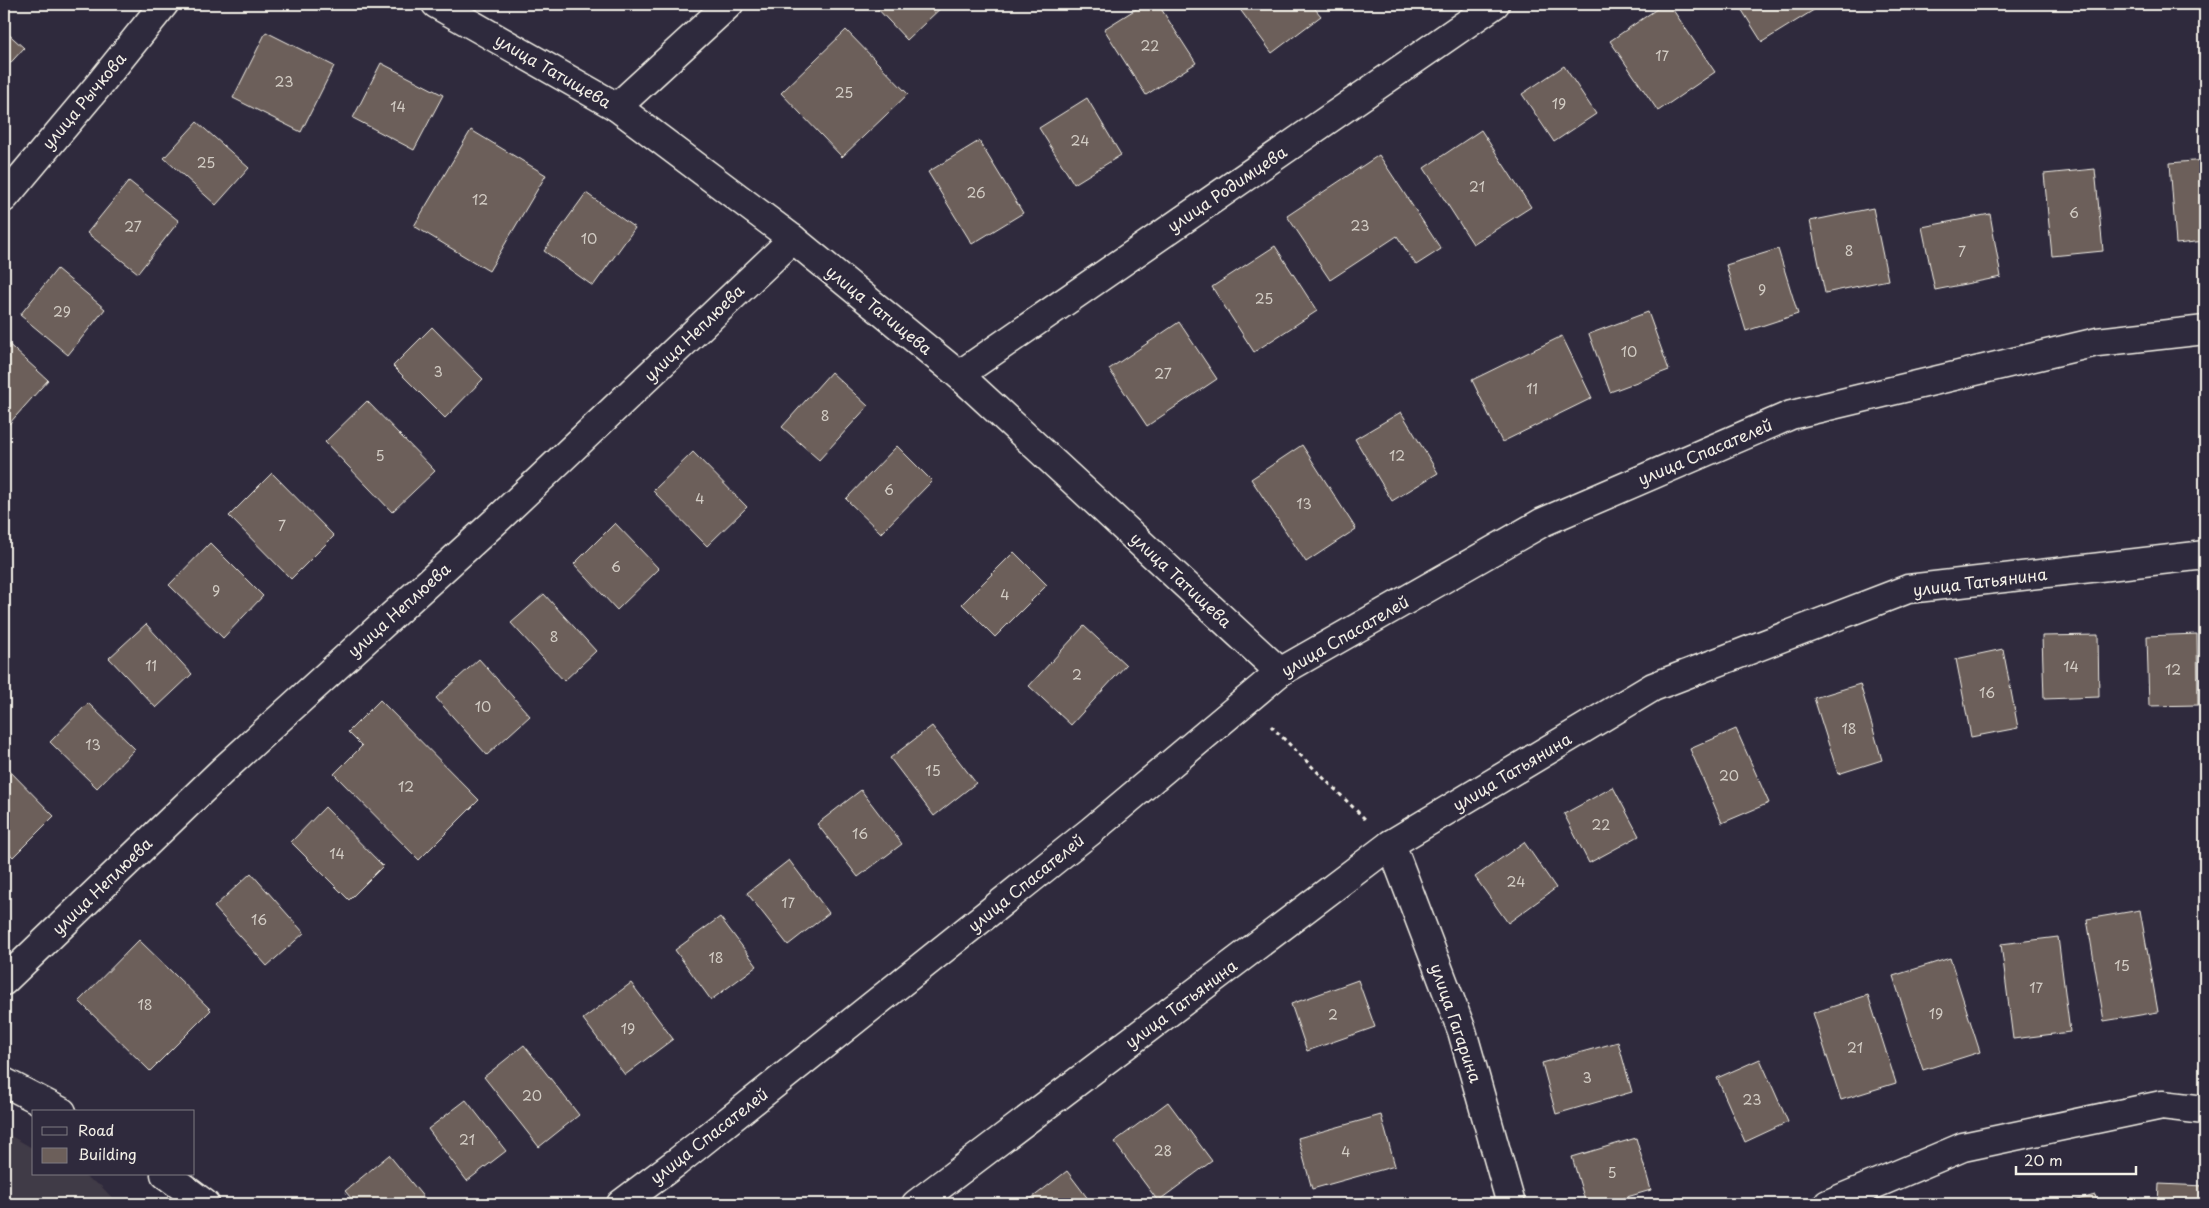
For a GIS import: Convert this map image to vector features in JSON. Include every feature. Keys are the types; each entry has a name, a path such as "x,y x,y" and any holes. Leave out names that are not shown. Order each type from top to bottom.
{"street":[{"name":"улица Рычкова","path":"4,198 164,4"},
{"name":"улица Татищева","path":"436,4 617,106 793,239 959,375 1280,672"},
{"path":"617,106 729,4"},
{"name":"улица Родимцева","path":"959,375 1495,4"},
{"name":"улица Неплюева","path":"4,981 222,771 498,519 793,239"},
{"name":"улица Спасателей","path":"621,1204 685,1156 1091,831 1280,672 1543,522 1791,415 2097,342 2205,330"},
{"name":"улица Татьянина","path":"916,1204 1391,844 1653,687 1908,589 2205,555"},
{"name":"улица Гагарина","path":"1391,844 1462,1031 1511,1204"},
{"path":"4,1082 58,1110"},
{"path":"1828,1204 1963,1147 2162,1105 2205,1110"},
{"path":"168,1176 205,1204"}],"path":[{"path":"1245,701 1391,844"}],"shaded area":[{"path":"4,1132 32,1148 32,1176 84,1176 101,1186 118,1204 4,1204"}],"building":[{"path":"873,4 945,4 907,40"},
{"path":"1144,4 1158,4 1196,63 1146,95 1104,29"},
{"path":"1236,4 1311,4 1321,16 1272,53"},
{"path":"1664,4 1669,4 1715,72 1658,111 1610,41"},
{"path":"1738,4 1814,4 1817,8 1762,42"},
{"path":"4,30 24,48 4,70"},
{"path":"846,30 908,94 842,157 781,93"},
{"path":"266,32 334,66 301,132 233,98"},
{"path":"381,63 443,95 414,150 353,118"},
{"path":"1564,66 1596,114 1554,142 1522,94"},
{"path":"1087,98 1121,155 1074,184 1039,128"},
{"path":"197,122 249,168 216,205 164,158"},
{"path":"471,130 546,175 489,271 414,226"},
{"path":"1481,130 1531,207 1473,244 1424,168"},
{"path":"979,141 1023,213 972,244 928,172"},
{"path":"1379,155 1441,249 1416,265 1397,236 1330,280 1287,216"},
{"path":"2205,160 2205,241 2176,244 2170,163"},
{"path":"2095,169 2103,251 2052,256 2044,174"},
{"path":"129,181 179,221 138,273 87,233"},
{"path":"586,193 635,228 593,286 544,251"},
{"path":"1873,208 1888,280 1825,293 1810,221"},
{"path":"1990,214 2001,277 1935,290 1922,227"},
{"path":"1275,246 1317,311 1254,352 1212,287"},
{"path":"1778,249 1798,314 1746,331 1726,265"},
{"path":"57,269 105,309 68,355 20,315"},
{"path":"1648,312 1669,370 1610,392 1589,334"},
{"path":"1179,322 1217,379 1147,426 1109,369"},
{"path":"432,327 483,379 445,418 393,366"},
{"path":"1562,336 1592,398 1502,442 1472,380"},
{"path":"4,340 48,380 8,425 4,421"},
{"path":"831,372 868,406 819,460 782,427"},
{"path":"367,401 435,471 392,512 325,442"},
{"path":"1401,412 1438,473 1392,501 1355,439"},
{"path":"1302,445 1356,529 1306,562 1251,479"},
{"path":"897,446 932,481 881,533 846,499"},
{"path":"693,452 747,507 707,546 653,491"},
{"path":"272,473 334,536 291,579 229,516"},
{"path":"615,523 659,569 617,610 574,564"},
{"path":"210,543 263,596 223,638 169,585"},
{"path":"1014,552 1047,585 995,637 962,604"},
{"path":"544,594 596,651 564,681 511,623"},
{"path":"146,624 192,674 156,708 109,658"},
{"path":"1084,626 1126,665 1071,725 1029,686"},
{"path":"2197,634 2198,705 2149,706 2147,636"},
{"path":"2098,635 2099,697 2044,699 2042,636"},
{"path":"2003,649 2018,728 1971,737 1956,659"},
{"path":"479,659 530,716 487,755 436,698"},
{"path":"1860,684 1882,760 1838,774 1814,698"},
{"path":"380,700 479,800 419,860 334,774 362,746 348,732"},
{"path":"88,703 135,749 97,788 50,742"},
{"path":"932,726 976,783 934,816 890,758"},
{"path":"1736,729 1769,803 1722,823 1690,749"},
{"path":"4,765 54,816 13,857 4,848"},
{"path":"1613,787 1639,836 1589,863 1564,814"},
{"path":"861,790 902,844 858,877 817,824"},
{"path":"325,807 383,866 349,900 291,842"},
{"path":"1524,842 1556,888 1508,923 1475,877"},
{"path":"789,860 829,913 788,945 747,893"},
{"path":"251,873 304,933 267,966 214,907"},
{"path":"2140,910 2158,1012 2104,1021 2087,919"},
{"path":"720,917 757,966 711,1000 675,950"},
{"path":"2202,922 2205,922 2205,1013 2201,1013"},
{"path":"2058,937 2070,1032 2013,1039 2001,944"},
{"path":"139,940 211,1010 150,1071 79,1001"},
{"path":"1950,958 1980,1052 1923,1070 1893,976"},
{"path":"1358,980 1375,1027 1307,1051 1291,1004"},
{"path":"631,983 673,1039 625,1075 583,1019"},
{"path":"1868,995 1896,1083 1841,1100 1813,1013"},
{"path":"1618,1042 1632,1092 1556,1114 1542,1063"},
{"path":"524,1045 579,1115 539,1147 484,1077"},
{"path":"1760,1059 1788,1122 1745,1142 1717,1078"},
{"path":"466,1100 506,1151 467,1181 428,1129"},
{"path":"1168,1102 1212,1161 1158,1201 1114,1142"},
{"path":"1381,1115 1395,1166 1312,1189 1298,1138"},
{"path":"1636,1138 1651,1190 1603,1204 1586,1204 1572,1157"},
{"path":"389,1155 429,1204 356,1204 345,1191"},
{"path":"1067,1171 1092,1204 1024,1204"},
{"path":"2159,1184 2205,1186 2205,1204 2158,1204"},
{"path":"2095,1195 2098,1204 2063,1204"}]}
